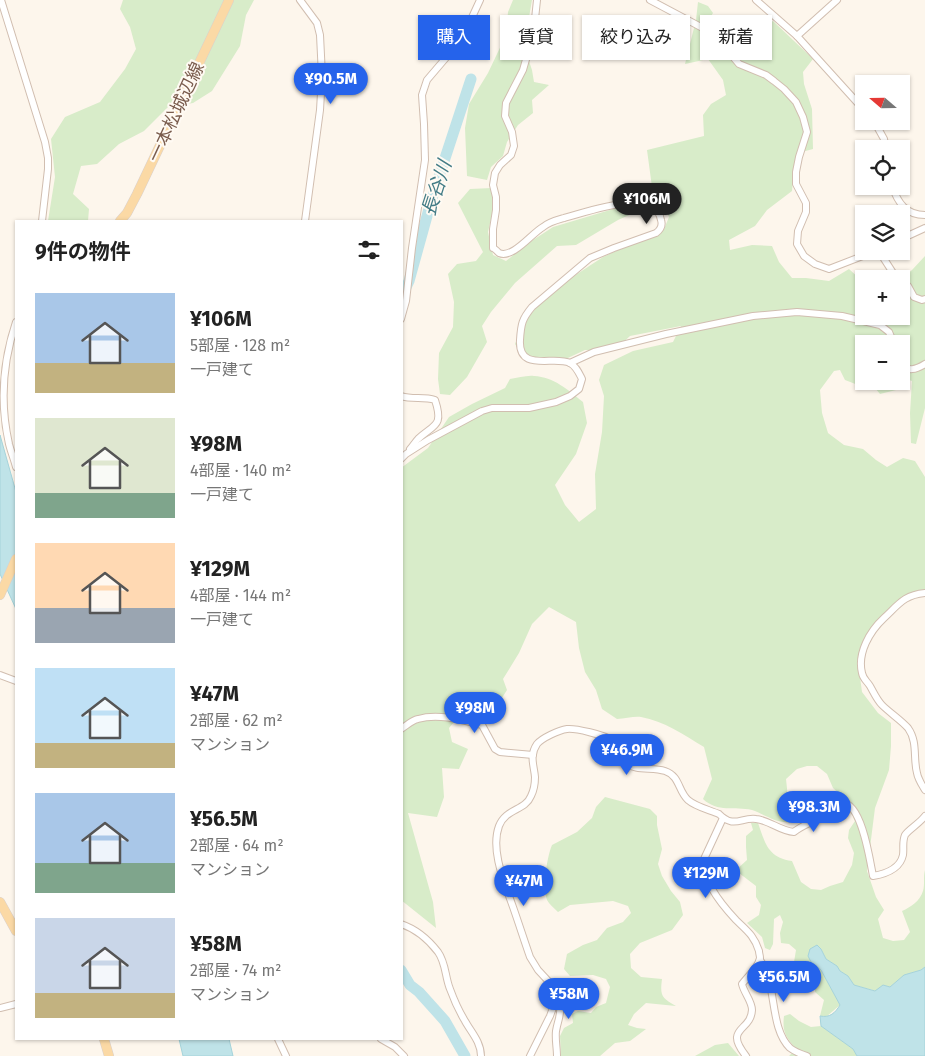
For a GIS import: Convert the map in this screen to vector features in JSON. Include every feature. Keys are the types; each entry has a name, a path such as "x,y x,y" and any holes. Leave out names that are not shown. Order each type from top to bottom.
{"main road":[{"name":"一本松城辺線","path":"121,220 127,213 137,194 228,0"},
{"path":"0,595 15,562"},
{"path":"0,902 15,929"},
{"path":"104,1040 109,1056"}],"street":[{"path":"1,0 45,142 48,158 42,220"},
{"path":"300,0 317,23 320,35 321,68 320,110 304,220"},
{"path":"403,311 406,301 425,160 422,95 428,80 450,53 468,26 480,0"},
{"path":"537,0 531,39 523,70 506,102 505,116 512,132 514,146 511,155 495,172 492,185 496,197 492,229 493,248 499,253 507,254 551,222 621,204 645,204 656,210 662,220 660,230 656,233 590,258 532,307 524,316 521,325 520,343 522,352 529,359 539,362 570,363 594,352 666,334 753,316 797,312 842,316 880,325 890,335"},
{"path":"650,0 714,34 739,64 766,75 784,89 796,102 807,132 796,172 796,184 806,203 806,212 798,231 797,244 804,256 815,264 829,269 855,259"},
{"path":"756,0 797,36 855,100"},
{"path":"797,36 837,0"},
{"path":"896,195 905,209 915,214 925,215"},
{"path":"910,235 925,228"},
{"path":"910,290 914,297 925,300"},
{"path":"15,326 3,366 5,422 9,445 15,463"},
{"path":"404,457 428,440 482,411 492,408 529,408 556,402 570,396 579,389 582,378 570,363"},
{"path":"910,370 925,364"},
{"path":"403,396 433,399 439,410 439,417 435,426 417,440 404,457"},
{"path":"925,593 906,598 880,622 869,636 861,662 864,680 880,704 908,728 914,740 917,774 925,790"},
{"path":"0,675 15,681"},
{"path":"403,728 417,719 433,717 456,719 482,725 495,749 500,752 533,755"},
{"path":"530,1056 550,1016 555,999 554,991 530,957 501,874 496,838 498,827 506,815 525,805 531,798 535,779 532,762 533,755 537,744 545,737 566,729 576,729 606,737 612,741 620,758 626,763 634,767 664,771 672,774 688,800 734,822 749,818 760,819 786,831 794,832 820,817 834,805 842,803 848,805 864,830 873,876 891,871 900,863 903,856 903,842 906,834 925,816"},
{"path":"723,818 704,859 704,873 708,883 726,909 750,933 756,942 760,960 769,982 778,1028 782,1038 788,1046 807,1056"},
{"path":"403,925 418,931 440,954 454,1000 478,1043 481,1056"},
{"path":"746,1056 740,1050 736,1035 750,1019 752,1012 742,984 760,960"},
{"path":"555,999 560,1002 561,1010 556,1028 557,1056"},
{"path":"0,1008 15,1004"},
{"path":"278,1040 286,1056"},
{"path":"383,1040 395,1047 404,1056"}],"green space":[{"path":"123,0 254,0 246,15 240,46 212,91 193,103 168,107 144,131 119,144 97,164 81,166 73,194 89,209 88,220 48,220 55,177 51,139 65,117 100,102 125,69 136,49 130,27 120,9"},
{"path":"513,0 532,0 529,15 508,15"},
{"path":"698,2 708,6 713,13 712,15 700,15 700,60 703,60 685,64 686,60 690,60 690,44"},
{"path":"773,21 813,59 803,72 804,84 812,109 813,149 798,153 794,167 792,191 767,210 755,226 729,240 730,250 752,245 772,246 779,262 792,278 829,281 849,269 855,275 855,325 910,325 910,272 925,256 925,408 916,444 911,443 912,381 910,380 910,335 855,335 855,384 845,380 840,370 834,371 820,390 822,413 828,433 844,445 863,449 887,467 903,458 915,461 925,477 925,591 918,590 894,607 868,633 858,662 862,692 878,713 891,723 889,770 875,808 867,871 876,897 884,910 878,919 883,938 893,941 904,940 910,932 902,911 909,908 922,895 925,870 925,967 904,975 890,987 883,985 876,991 854,985 848,976 826,959 821,949 811,962 821,970 840,1005 826,1017 820,1016 824,1000 815,992 815,981 809,973 800,973 794,962 796,950 789,944 781,943 780,933 783,922 780,915 774,919 773,944 770,950 765,948 762,937 747,923 759,915 761,905 756,897 756,886 739,873 737,869 747,860 746,836 753,830 751,823 758,823 766,843 773,853 778,857 792,861 801,882 811,889 821,890 843,882 852,865 854,853 848,838 849,830 855,821 845,799 833,788 827,774 817,766 807,766 797,769 786,779 792,818 790,822 775,820 752,810 720,808 709,803 703,799 712,779 704,747 658,722 638,717 617,719 602,709 596,690 585,672 579,648 576,622 549,607 532,624 519,653 503,679 507,690 488,720 459,716 449,728 452,742 468,749 459,769 442,768 444,797 437,817 408,813 433,902 436,928 403,902 403,467 428,448 449,417 505,388 510,379 531,376 548,379 560,385 583,402 587,423 576,454 555,485 565,505 579,522 596,509 595,474 602,432 604,396 599,380 604,365 633,351 673,342 681,326 630,336 614,351 585,350 555,364 525,360 515,344 524,322 542,301 571,278 603,257 664,229 669,217 661,201 618,220 576,245 557,246 515,283 491,312 482,326 487,342 467,377 450,395 440,394 438,379 439,353 453,327 454,302 448,274 457,264 476,261 483,252 458,203 470,189 492,188 493,210 488,232 493,255 506,261 553,227 610,210 652,187 647,150 704,136 703,115 711,104 726,95 723,80 709,60 772,60"},
{"path":"500,48 500,60 529,60 534,82 549,85 532,100 533,113 518,125 507,142 503,156 491,167 487,180 467,176 465,128 469,104 488,73"},
{"path":"877,390 896,390 880,394"},
{"path":"605,797 650,809 657,816 662,849 658,864 662,876 680,902 683,915 672,930 640,943 630,954 631,968 641,977 662,979 661,989 664,998 676,1006 646,1003 634,1014 628,1025 646,1029 630,1041 615,1043 600,1056 561,1056 560,1036 564,1028 573,1023 572,1014 578,1011 591,1013 596,1007 606,1003 610,987 606,979 593,975 570,976 564,969 567,954 597,940 607,928 623,922 631,913 628,906 613,901 570,905 558,912 547,900 545,880 548,857 552,845 577,832 592,818 596,807"},
{"path":"790,1014 811,1027 821,1026 853,1049 857,1056 789,1056 796,1049 787,1038 784,1030 784,1016"},
{"path":"728,1043 739,1056 695,1056 715,1045"}],"water":[{"path":"0,435 15,488 15,607 0,574"},
{"path":"817,945 826,959 848,976 854,985 875,991 883,985 890,987 904,975 925,967 925,1056 857,1056 853,1049 821,1026 820,1016 832,1014 840,1005 821,970 811,962 808,956 810,949"},
{"path":"179,1040 229,1040 233,1056 183,1056"}],"waterway":[{"name":"長谷川","path":"403,294 409,281 432,198 471,79"},
{"path":"403,973 410,985 419,992 445,1021 465,1056"}]}
